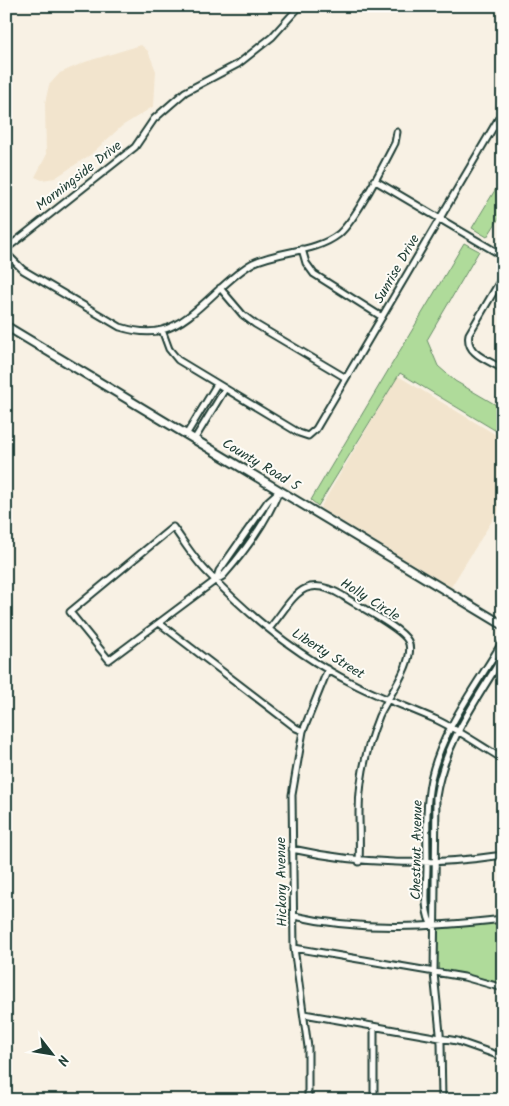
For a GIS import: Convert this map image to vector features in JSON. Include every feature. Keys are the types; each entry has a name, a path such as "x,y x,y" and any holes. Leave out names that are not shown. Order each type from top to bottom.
{"street":[{"name":"Morningside Drive","path":"6,249 135,147 154,119 185,92 238,64 272,37 300,6"},
{"name":"Sunrise Drive","path":"225,389 299,434 308,436 316,429 503,111"},
{"path":"6,253 23,270 120,327 132,331 162,330 180,322 253,263 277,254 321,244 340,233 350,221 396,143 397,132"},
{"path":"374,180 503,256"},
{"path":"302,249 306,263 314,274 382,316"},
{"path":"503,276 469,334 467,341 471,350 503,369"},
{"path":"220,288 243,315 255,324 346,378"},
{"name":"County Road 5","path":"6,326 503,625"},
{"path":"162,330 169,349 178,360 225,389 194,440"},
{"path":"186,435 217,384"},
{"path":"279,491 268,501 219,571 216,580 160,623 296,728 303,731"},
{"name":"Liberty Street","path":"160,623 109,660 70,612 173,527 206,572 269,629 302,654 387,700 451,728 503,758"},
{"name":"Holly Circle","path":"269,629 301,591 310,586 326,587 388,624 408,640 409,662 387,700 368,751 362,780 359,811 359,862"},
{"name":"Chestnut Avenue","path":"433,927 427,912 426,814 431,780 439,752 451,728 503,641"},
{"name":"Chestnut Avenue","path":"442,1100 441,1038 434,973 433,927 436,912 435,809 438,782 447,754 458,732 503,656"},
{"name":"Hickory Avenue","path":"308,1100 308,1047 294,948 292,795 303,731 328,669"},
{"path":"292,849 359,862 435,863 502,855 503,805"},
{"path":"294,916 359,926 433,927 503,919"},
{"path":"294,948 464,977 503,988"},
{"path":"304,1014 441,1038 473,1045 503,1057"},
{"path":"374,1026 374,1100"}],"shaded area":[{"path":"141,45 148,51 156,71 154,106 122,126 90,155 55,178 42,180 35,177 46,156 45,103 49,85 60,73 85,62"},
{"path":"398,376 503,439 503,503 451,587 320,508"}],"green space":[{"path":"503,177 503,212 487,237 472,228"},
{"path":"464,243 479,251 427,340 438,366 455,381 503,409 503,435 400,373 318,506 311,500"},
{"path":"503,922 503,983 440,970 437,966 436,933 439,929"}]}
